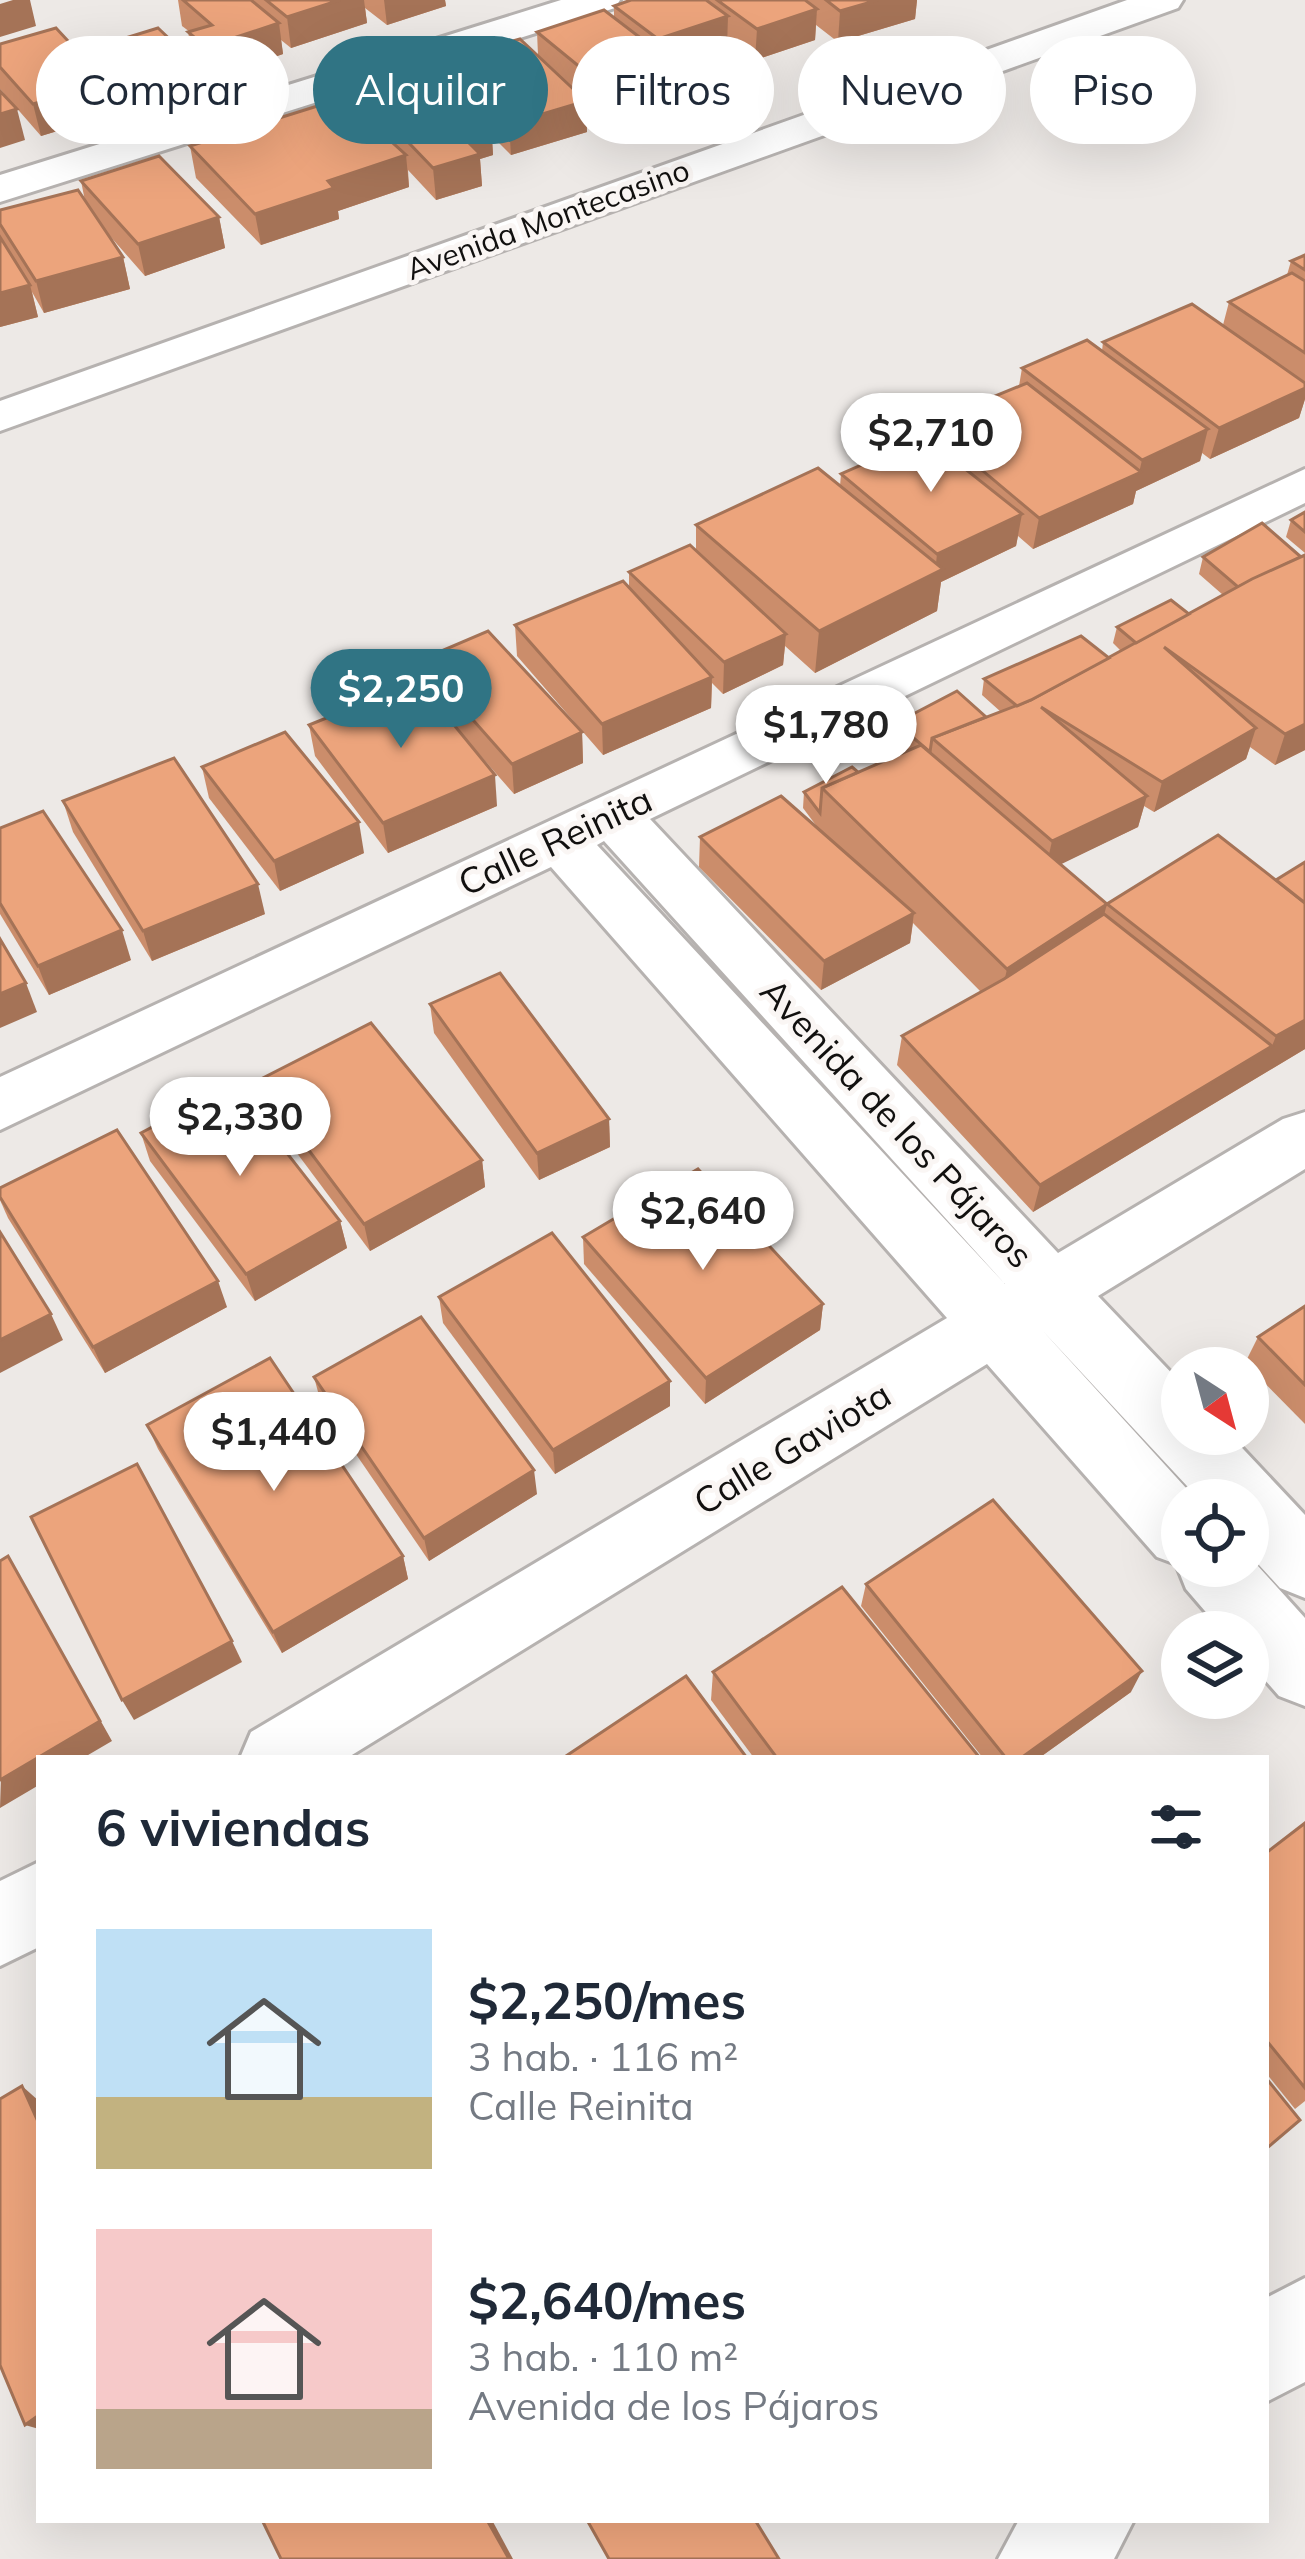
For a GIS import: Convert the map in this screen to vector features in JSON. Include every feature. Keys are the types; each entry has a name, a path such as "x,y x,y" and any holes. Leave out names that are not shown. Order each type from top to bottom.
{"street":[{"path":"0,189 601,0"},
{"name":"Avenida Montecasino","path":"0,416 1134,4"},
{"name":"Calle Reinita","path":"0,1105 1305,484"},
{"name":"Avenida de los Pájaros","path":"585,826 1024,1308 1161,1504"},
{"name":"Calle Gaviota","path":"283,1755 1305,1137"},
{"name":"Avenida de los Pájaros","path":"1024,1308 1161,1416"},
{"name":"Avenida de los Pájaros","path":"1203,1455 1225,1479"},
{"name":"Avenida de los Pájaros","path":"1269,1527 1305,1565"},
{"path":"1230,1587 1305,1671"},
{"path":"0,1926 36,1904"},
{"path":"1269,2355 1305,2322"},
{"path":"1045,2559 1085,2523"}],"building":[{"path":"183,0 251,0 279,23 239,36 193,36 188,32 212,25"},
{"path":"266,0 340,0 287,17"},
{"path":"631,0 706,0 728,16 654,36 614,6"},
{"path":"717,0 805,0 817,9 757,29"},
{"path":"826,0 878,0 840,11"},
{"path":"604,10 638,36 572,36 572,61 548,36 537,32"},
{"path":"56,28 63,36 36,36 36,103 0,67 0,44"},
{"path":"158,28 166,36 132,36"},
{"path":"548,65 572,88 572,105 548,112"},
{"path":"0,91 17,109 0,114"},
{"path":"313,107 313,144 394,144 406,155 328,181 334,188 255,214 190,146 289,144 289,115"},
{"path":"410,144 470,144 480,154 433,168"},
{"path":"159,156 219,217 138,244 81,181"},
{"path":"78,190 123,257 36,281 0,224 0,210"},
{"path":"0,237 30,285 0,293"},
{"path":"1305,255 1305,270 1291,261"},
{"path":"1292,273 1305,281 1305,353 1229,302"},
{"path":"1192,304 1305,383 1305,388 1219,428 1103,342"},
{"path":"1087,340 1208,429 1142,460 1022,368"},
{"path":"1027,383 1141,472 1039,518 927,424"},
{"path":"925,437 1022,514 937,554 841,474"},
{"path":"818,468 943,569 819,631 696,525"},
{"path":"1305,512 1305,532 1291,520"},
{"path":"1262,523 1301,557 1238,587 1203,557"},
{"path":"690,545 786,634 724,662 629,572"},
{"path":"1305,555 1305,724 1285,734 1164,647 1256,728 1162,782 1041,707 1147,796 1052,841 932,738 1031,700"},
{"path":"623,581 712,677 602,724 515,625"},
{"path":"1171,600 1189,614 1136,643 1117,627"},
{"path":"488,631 582,732 512,764 420,660"},
{"path":"1081,636 1109,658 1031,700 1017,706 984,679"},
{"path":"418,681 495,775 383,823 309,725"},
{"path":"957,691 986,717 932,738 930,752 896,723"},
{"path":"285,732 359,822 274,861 202,767"},
{"path":"921,745 1107,904 1007,969 822,788"},
{"path":"174,758 258,884 143,931 63,801"},
{"path":"852,767 858,772 822,788 820,813 804,792"},
{"path":"781,796 914,913 824,961 700,837"},
{"path":"43,811 122,930 38,966 0,903 0,828"},
{"path":"1218,835 1305,903 1305,1020 1276,1036 1107,904"},
{"path":"1305,862 1305,903 1276,880"},
{"path":"1104,914 1272,1046 1040,1185 902,1036 1004,979"},
{"path":"0,939 26,983 0,994"},
{"path":"500,973 609,1119 537,1153 430,1004"},
{"path":"371,1023 482,1160 364,1224 257,1081"},
{"path":"233,1084 340,1221 246,1274 141,1133"},
{"path":"117,1130 218,1281 93,1347 0,1197 0,1188"},
{"path":"698,1169 823,1304 706,1378 583,1237"},
{"path":"0,1232 51,1314 0,1340"},
{"path":"552,1233 670,1381 553,1450 439,1297"},
{"path":"1305,1306 1305,1385 1269,1347 1258,1337"},
{"path":"421,1317 534,1470 424,1538 314,1377"},
{"path":"270,1358 403,1556 273,1632 147,1425"},
{"path":"137,1464 232,1641 122,1700 31,1517"},
{"path":"993,1500 1142,1671 1025,1755 1004,1755 866,1584"},
{"path":"8,1556 100,1721 0,1780 0,1561"},
{"path":"842,1587 978,1755 775,1755 713,1672"},
{"path":"686,1676 745,1755 568,1755"},
{"path":"1305,1823 1305,2088 1269,2044 1269,1851"},
{"path":"1269,2082 1300,2120 1269,2146"},
{"path":"22,2086 36,2117 36,2417 25,2425 0,2365 0,2099"},
{"path":"263,2523 489,2523 509,2559 281,2559"},
{"path":"589,2523 757,2523 779,2559 609,2559"}]}
